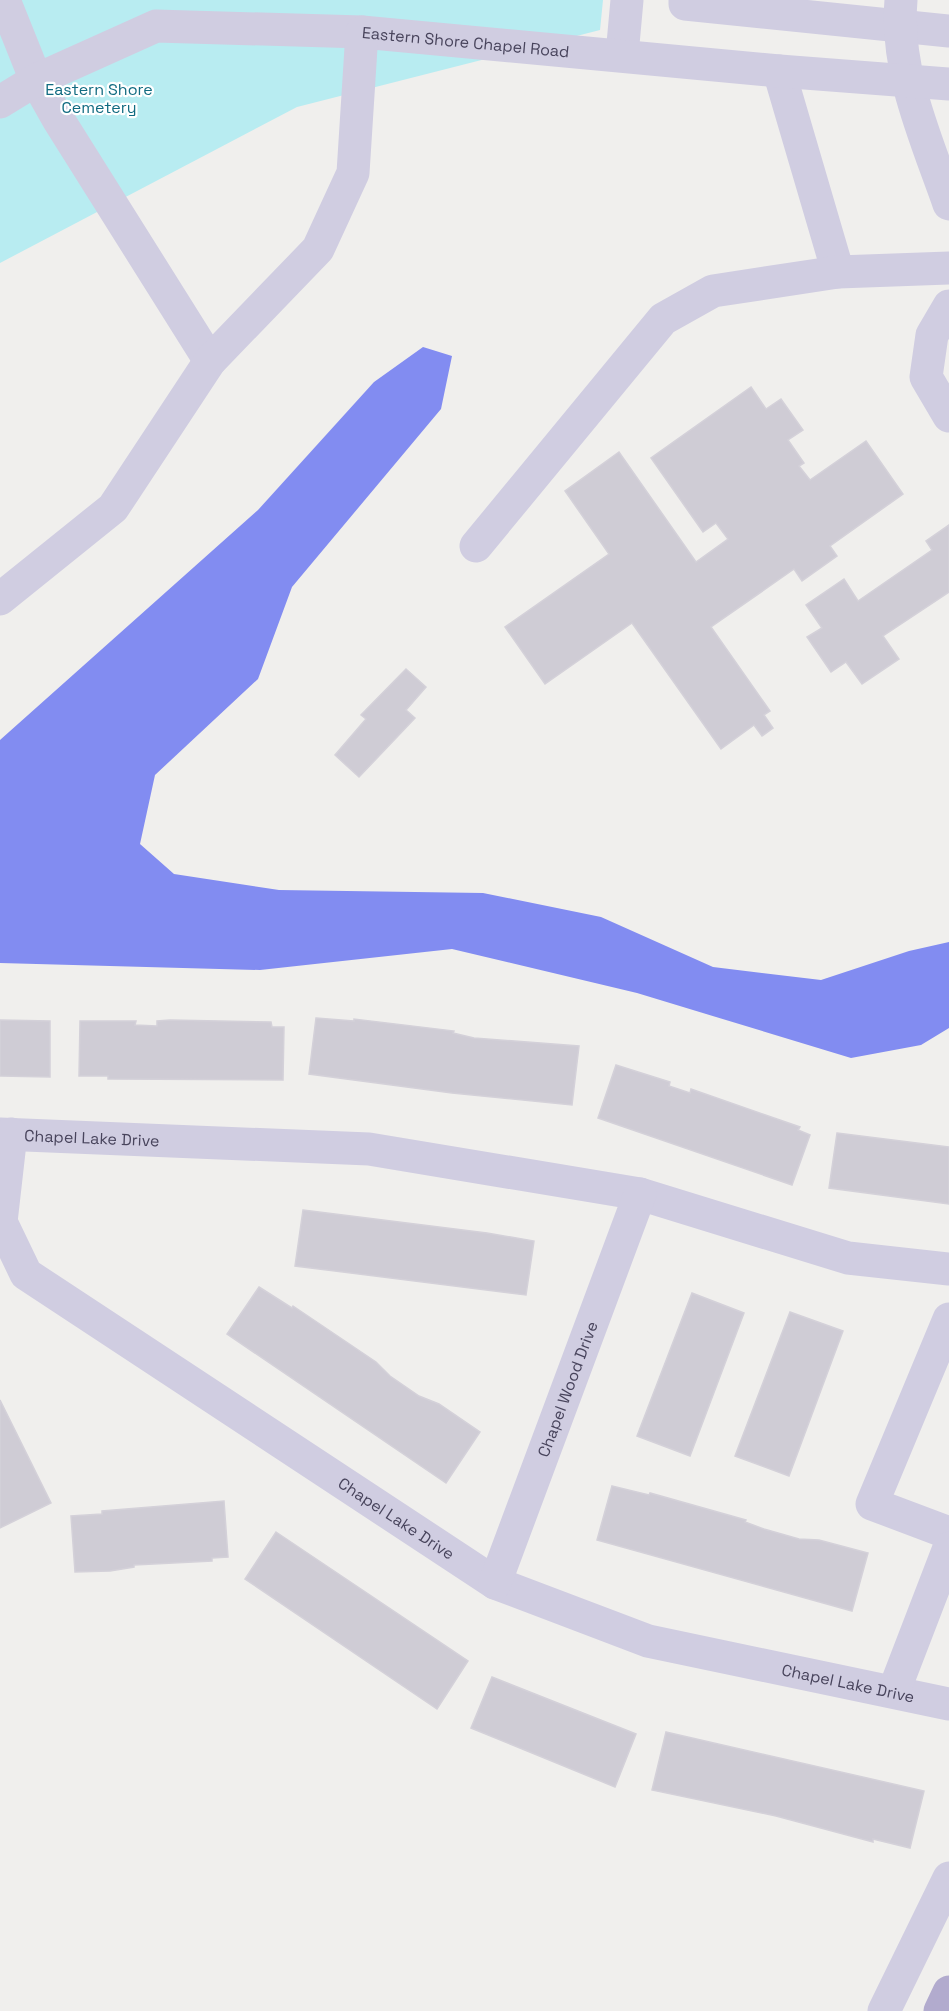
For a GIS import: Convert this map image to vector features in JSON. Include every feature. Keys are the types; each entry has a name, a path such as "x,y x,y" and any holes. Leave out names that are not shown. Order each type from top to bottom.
{"main road":[{"path":"940,2011 949,1992"}],"street":[{"path":"4,0 36,80 210,361"},
{"path":"622,55 627,0"},
{"path":"685,0 684,4 900,13 949,32"},
{"path":"900,13 907,81 949,204"},
{"name":"Eastern Shore Chapel Road","path":"0,102 36,80 156,26 362,32 779,71 949,84"},
{"path":"0,599 113,508 210,361 318,249 353,173 362,32"},
{"path":"779,71 838,272"},
{"path":"476,546 663,320 713,291 838,272 949,268"},
{"path":"949,306 933,335 926,377 949,416"},
{"name":"Chapel Lake Drive","path":"949,1269 848,1258 640,1194 369,1149 6,1134 2,1222 27,1274 495,1583 648,1641 949,1704"},
{"name":"Chapel Wood Drive","path":"495,1583 640,1194"},
{"path":"949,1319 872,1504 949,1533"},
{"path":"894,1691 949,1548"},
{"path":"884,2011 949,1878"}],"green space":[{"name":"Eastern Shore Cemetery","path":"0,0 603,0 600,30 297,107 0,263"}],"water":[{"path":"423,347 452,356 441,409 292,587 258,679 155,775 140,844 174,874 279,890 483,893 601,917 713,967 821,980 909,951 949,942 949,1028 921,1045 851,1058 637,993 452,949 260,970 0,963 0,740 258,510 374,382"}],"building":[{"path":"751,387 766,409 781,399 803,430 788,440 804,463 799,466 810,480 866,441 903,494 830,546 837,556 802,581 794,569 711,627 770,711 764,715 773,728 762,736 754,725 721,749 632,623 545,684 505,627 609,554 565,491 619,452 696,562 728,539 716,523 703,532 651,458"},
{"path":"949,525 949,592 883,636 899,659 862,684 846,662 831,672 807,637 822,628 806,605 844,579 858,601 932,550 926,541"},
{"path":"406,669 426,687 406,710 415,718 359,777 335,755 366,719 361,715"},
{"path":"316,1018 354,1021 354,1019 454,1031 453,1033 474,1038 579,1046 572,1105 452,1093 309,1074"},
{"path":"0,1020 50,1021 50,1077 0,1076"},
{"path":"80,1021 136,1021 135,1025 157,1026 157,1021 271,1022 272,1027 284,1027 283,1080 108,1079 108,1076 79,1076"},
{"path":"616,1065 670,1082 669,1086 690,1093 691,1089 800,1127 798,1130 810,1135 792,1185 598,1118"},
{"path":"837,1133 949,1147 949,1204 829,1188"},
{"path":"303,1210 534,1241 526,1295 295,1266"},
{"path":"259,1287 292,1308 293,1306 376,1362 390,1376 419,1396 439,1404 480,1432 446,1483 227,1334"},
{"path":"692,1293 744,1313 690,1456 637,1436"},
{"path":"790,1312 843,1331 789,1476 735,1456"},
{"path":"0,1400 51,1503 0,1528"},
{"path":"612,1486 649,1495 650,1493 746,1520 745,1522 764,1529 799,1539 819,1540 868,1553 852,1611 597,1540"},
{"path":"224,1501 228,1557 212,1558 212,1561 134,1565 134,1567 110,1571 75,1572 71,1516 102,1514 102,1511"},
{"path":"276,1532 468,1661 437,1709 245,1579"},
{"path":"492,1677 636,1734 615,1787 471,1728"},
{"path":"666,1732 924,1791 910,1848 873,1839 873,1842 776,1816 652,1790"}]}
